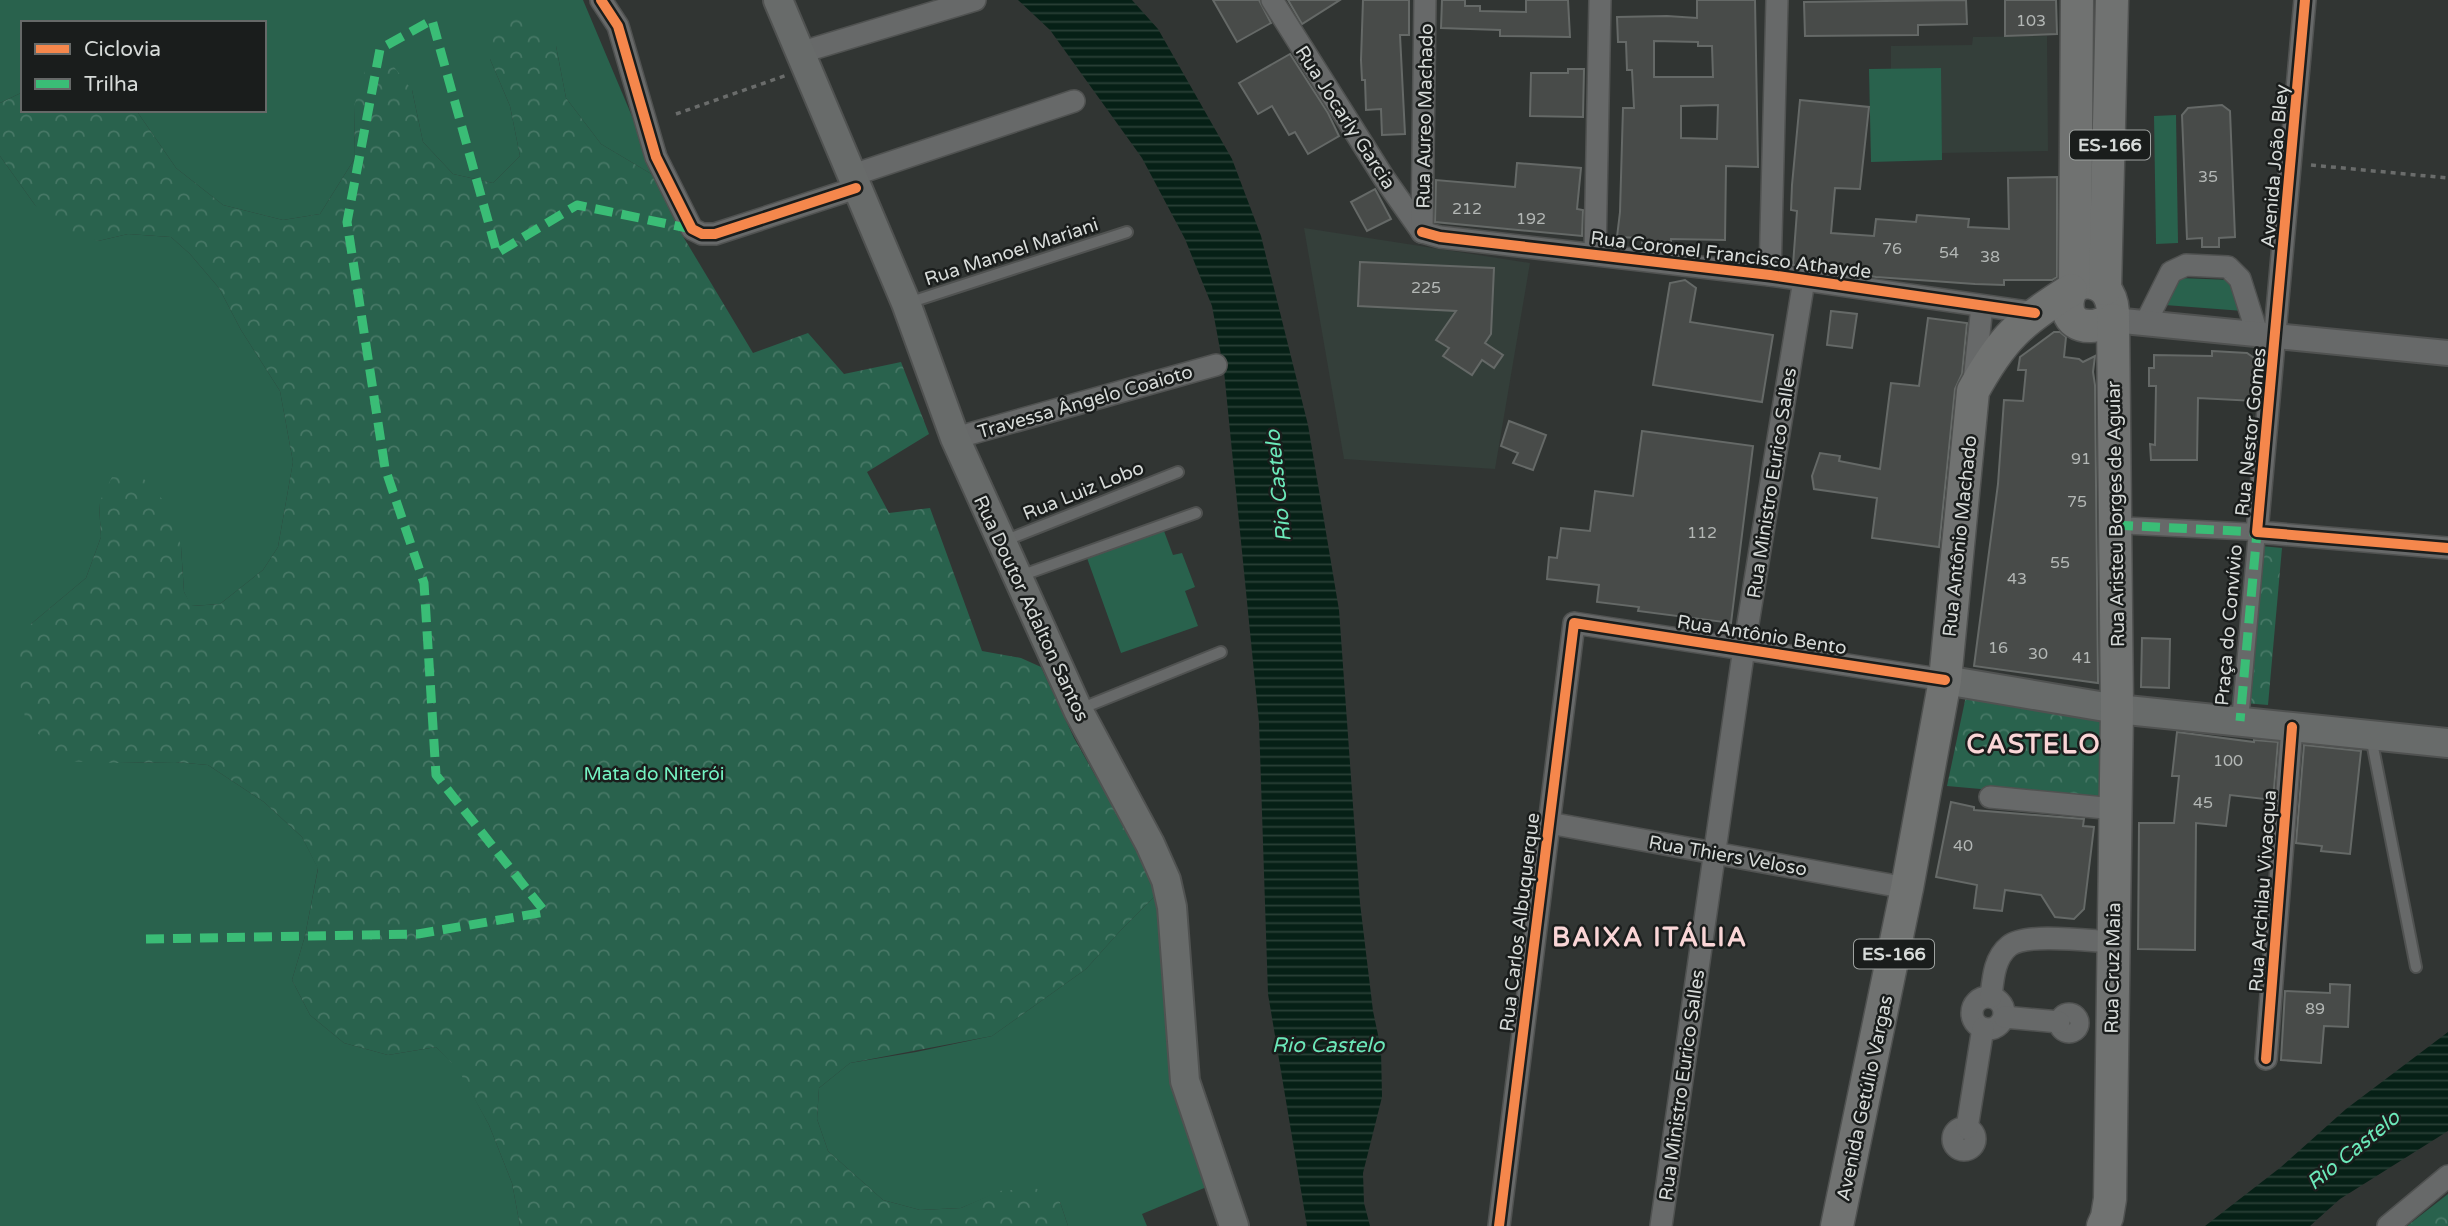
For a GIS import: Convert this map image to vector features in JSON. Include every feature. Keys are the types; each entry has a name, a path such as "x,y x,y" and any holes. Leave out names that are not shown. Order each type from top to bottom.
{"main road":[{"name":"Rua Doutor Adalton Santos","path":"778,0 906,303 955,438 1078,710 1150,844 1166,880 1172,907 1185,1081 1234,1226"},
{"name":"ES-166","path":"2077,0 2076,98 2084,288"},
{"name":"ES-166","path":"2084,288 2111,98 2112,0"},
{"path":"2076,98 2111,98"},
{"path":"2084,288 2112,301 2113,320 2090,326 2076,322 2067,311 2066,303 2084,288"},
{"name":"Rua Antônio Machado","path":"1945,680 1973,391 2012,331 2035,313 2084,288"},
{"name":"Rua Aristeu Borges de Aguiar","path":"2113,320 2117,709"},
{"path":"1945,680 2117,709 2448,743"},
{"name":"Avenida Getúlio Vargas","path":"1838,1226 1907,888 1945,680"},
{"name":"Rua Cruz Maia","path":"2103,1226 2110,1199 2117,709"}],"street":[{"path":"601,0 618,26 656,157 691,229 702,234 715,234 1074,101"},
{"path":"803,61 975,0"},
{"name":"Rua Jocarly Garcia","path":"1272,0 1384,178 1422,232"},
{"name":"Rua Aureo Machado","path":"1422,232 1425,0"},
{"path":"1595,254 1600,0"},
{"path":"1770,275 1777,0"},
{"name":"Avenida João Bley","path":"2267,334 2292,163 2305,0"},
{"name":"Rua Coronel Francisco Athayde","path":"1422,232 1440,237 1770,275 2035,313"},
{"path":"2146,322 2171,272 2186,265 2228,267 2240,279 2267,334"},
{"name":"Rua Ministro Eurico Salles","path":"1661,1226 1744,648 1804,280"},
{"name":"Rua Antônio Machado","path":"1973,391 1982,306"},
{"path":"2113,320 2448,353"},
{"name":"Rua Nestor Gomes","path":"2257,532 2267,334"},
{"name":"Travessa Ângelo Coaioto","path":"955,438 1216,365"},
{"path":"2115,526 2257,532 2448,548"},
{"name":"Praça do Convívio","path":"2241,721 2257,532"},
{"name":"Rua Antônio Bento","path":"1574,623 1945,680"},
{"name":"Rua Carlos Albuquerque","path":"1499,1226 1574,623"},
{"name":"Rua Archilau Vivacqua","path":"2266,1059 2292,727"},
{"path":"1990,797 2115,809"},
{"name":"Rua Thiers Veloso","path":"1549,824 1907,888"},
{"path":"1991,996 1998,961 2009,946 2021,940 2049,938 2112,942"},
{"path":"1991,996 2001,1002 2004,1017 1994,1028 1983,1028 1972,1018 1973,1007 1980,998 1991,996"},
{"path":"2004,1017 2059,1022"},
{"path":"1967,1128 1983,1028"},
{"path":"2388,1226 2448,1176"}],"lane":[{"name":"Rua Manoel Mariani","path":"906,303 1127,232"},
{"name":"Rua Luiz Lobo","path":"1002,541 1178,472"},
{"path":"1017,577 1196,513"},
{"path":"1078,710 1221,652"},
{"path":"2370,735 2416,967"}],"path":[{"path":"676,114 803,61"},
{"path":"2292,163 2448,178"}],"shaded area":[{"path":"2047,36 2048,151 1942,153 1940,68 1891,69 1891,46 1972,45 1973,37"},
{"path":"1304,228 1530,263 1495,469 1344,459"}],"green space":[{"path":"0,0 583,0 658,178 601,144 566,98 556,46 490,59 510,106 520,156 493,183 453,174 423,142 412,90 354,106 355,158 320,214 283,220 223,205 176,168 137,112 266,112 266,21 21,21 21,93 0,103"},
{"name":"Mata do Niterói","path":"512,14 556,46 566,98 601,144 658,178 681,233 753,353 808,333 844,374 901,362 929,434 867,472 889,513 930,508 982,651 1021,658 1041,667 1074,738 1096,777 1114,800 1159,892 1086,969 992,1036 850,1063 819,1088 817,1119 828,1151 883,1200 920,1210 961,1208 999,1191 1035,1188 1060,1202 1068,1226 520,1226 512,1183 489,1125 458,1069 436,1047 388,1055 344,1043 310,1015 292,980 305,936 318,869 302,837 264,802 208,765 175,762 61,761 25,718 17,661 31,624 86,578 101,537 99,503 112,477 143,478 172,510 181,547 184,592 192,606 220,604 263,570 278,547 293,462 280,391 241,330 219,288 190,254 171,237 128,234 98,241 60,228 35,205 0,156 0,103 21,93 21,112 137,112 176,168 223,205 283,220 320,214 355,158 354,106 365,71 391,63 412,90 423,142 453,174 493,183 520,156 510,106 490,59 494,33"},
{"path":"1941,68 1942,160 1871,162 1869,69"},
{"path":"2176,115 2178,243 2156,244 2154,116"},
{"path":"0,156 35,205 98,241 128,234 171,237 190,254 219,288 241,330 280,391 293,462 278,547 263,570 220,604 191,606 184,592 181,547 99,503 101,537 86,578 31,624 118,763 175,762 208,765 264,802 302,837 318,868 305,936 292,980 310,1015 344,1043 388,1055 436,1047 459,1069 489,1125 512,1183 520,1226 0,1226"},
{"path":"2180,278 2231,280 2243,311 2165,305"},
{"path":"1164,531 1173,555 1182,553 1195,587 1185,591 1198,626 1121,653 1087,558"},
{"path":"2250,545 2282,548 2268,705 2232,702"},
{"path":"1966,696 2104,721 2103,800 1947,786"},
{"path":"1159,892 1209,1186 1142,1214 1147,1226 1068,1226 1060,1202 999,1192 961,1208 920,1210 883,1200 828,1151 817,1119 819,1088 850,1063 992,1036 1086,969"},
{"path":"2448,1194 2448,1226 2407,1226"}],"water":[{"name":"Rio Castelo","path":"1018,0 1132,0 1158,29 1232,159 1261,236 1308,425 1339,610 1360,903 1373,1011 1381,1049 1382,1097 1363,1173 1364,1203 1370,1226 1307,1226 1268,994 1259,722 1224,371 1212,306 1185,239 1142,158 1050,30"},
{"name":"Rio Castelo","path":"2448,1032 2448,1131 2340,1199 2310,1226 2205,1226 2281,1167 2346,1109"}],"building":[{"path":"1213,0 1259,0 1271,23 1237,42"},
{"path":"1288,0 1340,0 1302,24"},
{"path":"1363,0 1409,0 1409,35 1400,35 1405,134 1382,135 1381,109 1366,110 1361,60"},
{"path":"1442,0 1465,0 1465,6 1480,6 1480,11 1526,12 1526,0 1568,0 1570,37 1500,36 1500,30 1441,28"},
{"path":"1697,0 1755,0 1758,167 1726,166 1725,240 1671,239 1671,244 1642,243 1642,238 1617,237 1623,108 1634,108 1632,70 1627,70 1626,42 1618,42 1617,17 1697,18","holes":["1654,41 1698,42 1698,46 1712,46 1713,77 1654,77","1718,105 1717,139 1681,138 1681,106"]},
{"path":"1966,0 1967,24 1918,25 1918,35 1805,36 1804,2"},
{"path":"2005,0 2056,0 2057,34 2005,36"},
{"path":"1290,54 1328,113 1339,136 1308,154 1295,132 1289,135 1272,106 1258,114 1239,83"},
{"path":"1568,69 1584,69 1583,117 1530,116 1531,73 1568,73"},
{"path":"1800,100 1869,107 1860,189 1835,188 1831,233 1874,236 1876,219 1916,222 1917,215 1969,219 1968,227 2009,229 2008,178 2057,177 2057,277 2052,280 2004,280 2004,285 1975,284 1876,277 1793,265 1797,211 1791,210 1792,185"},
{"path":"2222,105 2230,111 2235,237 2219,238 2219,247 2202,247 2202,238 2187,239 2182,115 2188,108"},
{"path":"1517,163 1581,168 1577,209 1583,210 1582,236 1435,222 1436,180 1515,187"},
{"path":"1375,189 1391,219 1367,231 1351,202"},
{"path":"1360,262 1494,268 1491,334 1485,343 1503,355 1494,368 1482,360 1472,375 1443,356 1449,348 1436,340 1456,311 1358,306"},
{"path":"1685,280 1696,288 1690,322 1773,335 1762,402 1653,385 1670,283"},
{"path":"1831,311 1857,314 1852,348 1827,345"},
{"path":"1928,318 1967,323 1962,374 1955,389 1939,547 1872,538 1877,498 1814,489 1812,476 1820,453 1840,456 1839,461 1880,469 1891,383 1919,386"},
{"path":"2054,332 2060,332 2066,337 2064,357 2083,362 2095,356 2093,372 2098,683 1974,666 1998,484 2004,400 2023,401 2026,370 2018,370 2020,357"},
{"path":"2212,351 2247,353 2257,360 2255,401 2198,398 2197,460 2151,460 2150,444 2155,445 2156,386 2149,386 2149,368 2154,368 2154,355 2212,356"},
{"path":"1509,421 1546,435 1533,470 1513,463 1518,453 1501,446"},
{"path":"1642,431 1753,446 1731,623 1638,611 1639,607 1597,602 1599,585 1547,579 1549,557 1557,558 1561,528 1590,531 1595,491 1633,496"},
{"path":"2142,638 2170,639 2169,688 2141,687"},
{"path":"2177,732 2254,742 2278,742 2273,800 2230,795 2226,826 2196,823 2195,950 2138,949 2139,823 2174,823 2179,776 2172,776"},
{"path":"2304,745 2361,751 2350,854 2321,851 2322,846 2296,843"},
{"path":"1951,802 1974,807 1974,810 2084,819 2083,826 2094,827 2084,909 2074,919 2055,917 2041,895 2005,890 2002,911 1974,908 1977,885 1936,877"},
{"path":"2330,984 2350,985 2348,1027 2324,1026 2321,1063 2281,1060 2285,991 2330,993"}],"marked path":[{"path":"146,939 418,934 545,912 436,775 424,583 385,468 347,222 380,49 432,20 497,253 577,205 692,229"},
{"path":"2115,525 2257,532 2240,721"}],"cycle path":[{"path":"601,0 618,26 656,157 692,229 702,234 715,234 856,188"},
{"path":"2305,0 2257,532 2448,548"},
{"path":"1422,232 1440,237 1770,275 2035,313"},
{"path":"1499,1226 1574,623 1945,680"},
{"path":"2266,1059 2292,727"}],"district":[{"name":"CASTELO","path":"2034,744"},
{"name":"BAIXA ITÁLIA","path":"1650,937"}]}
